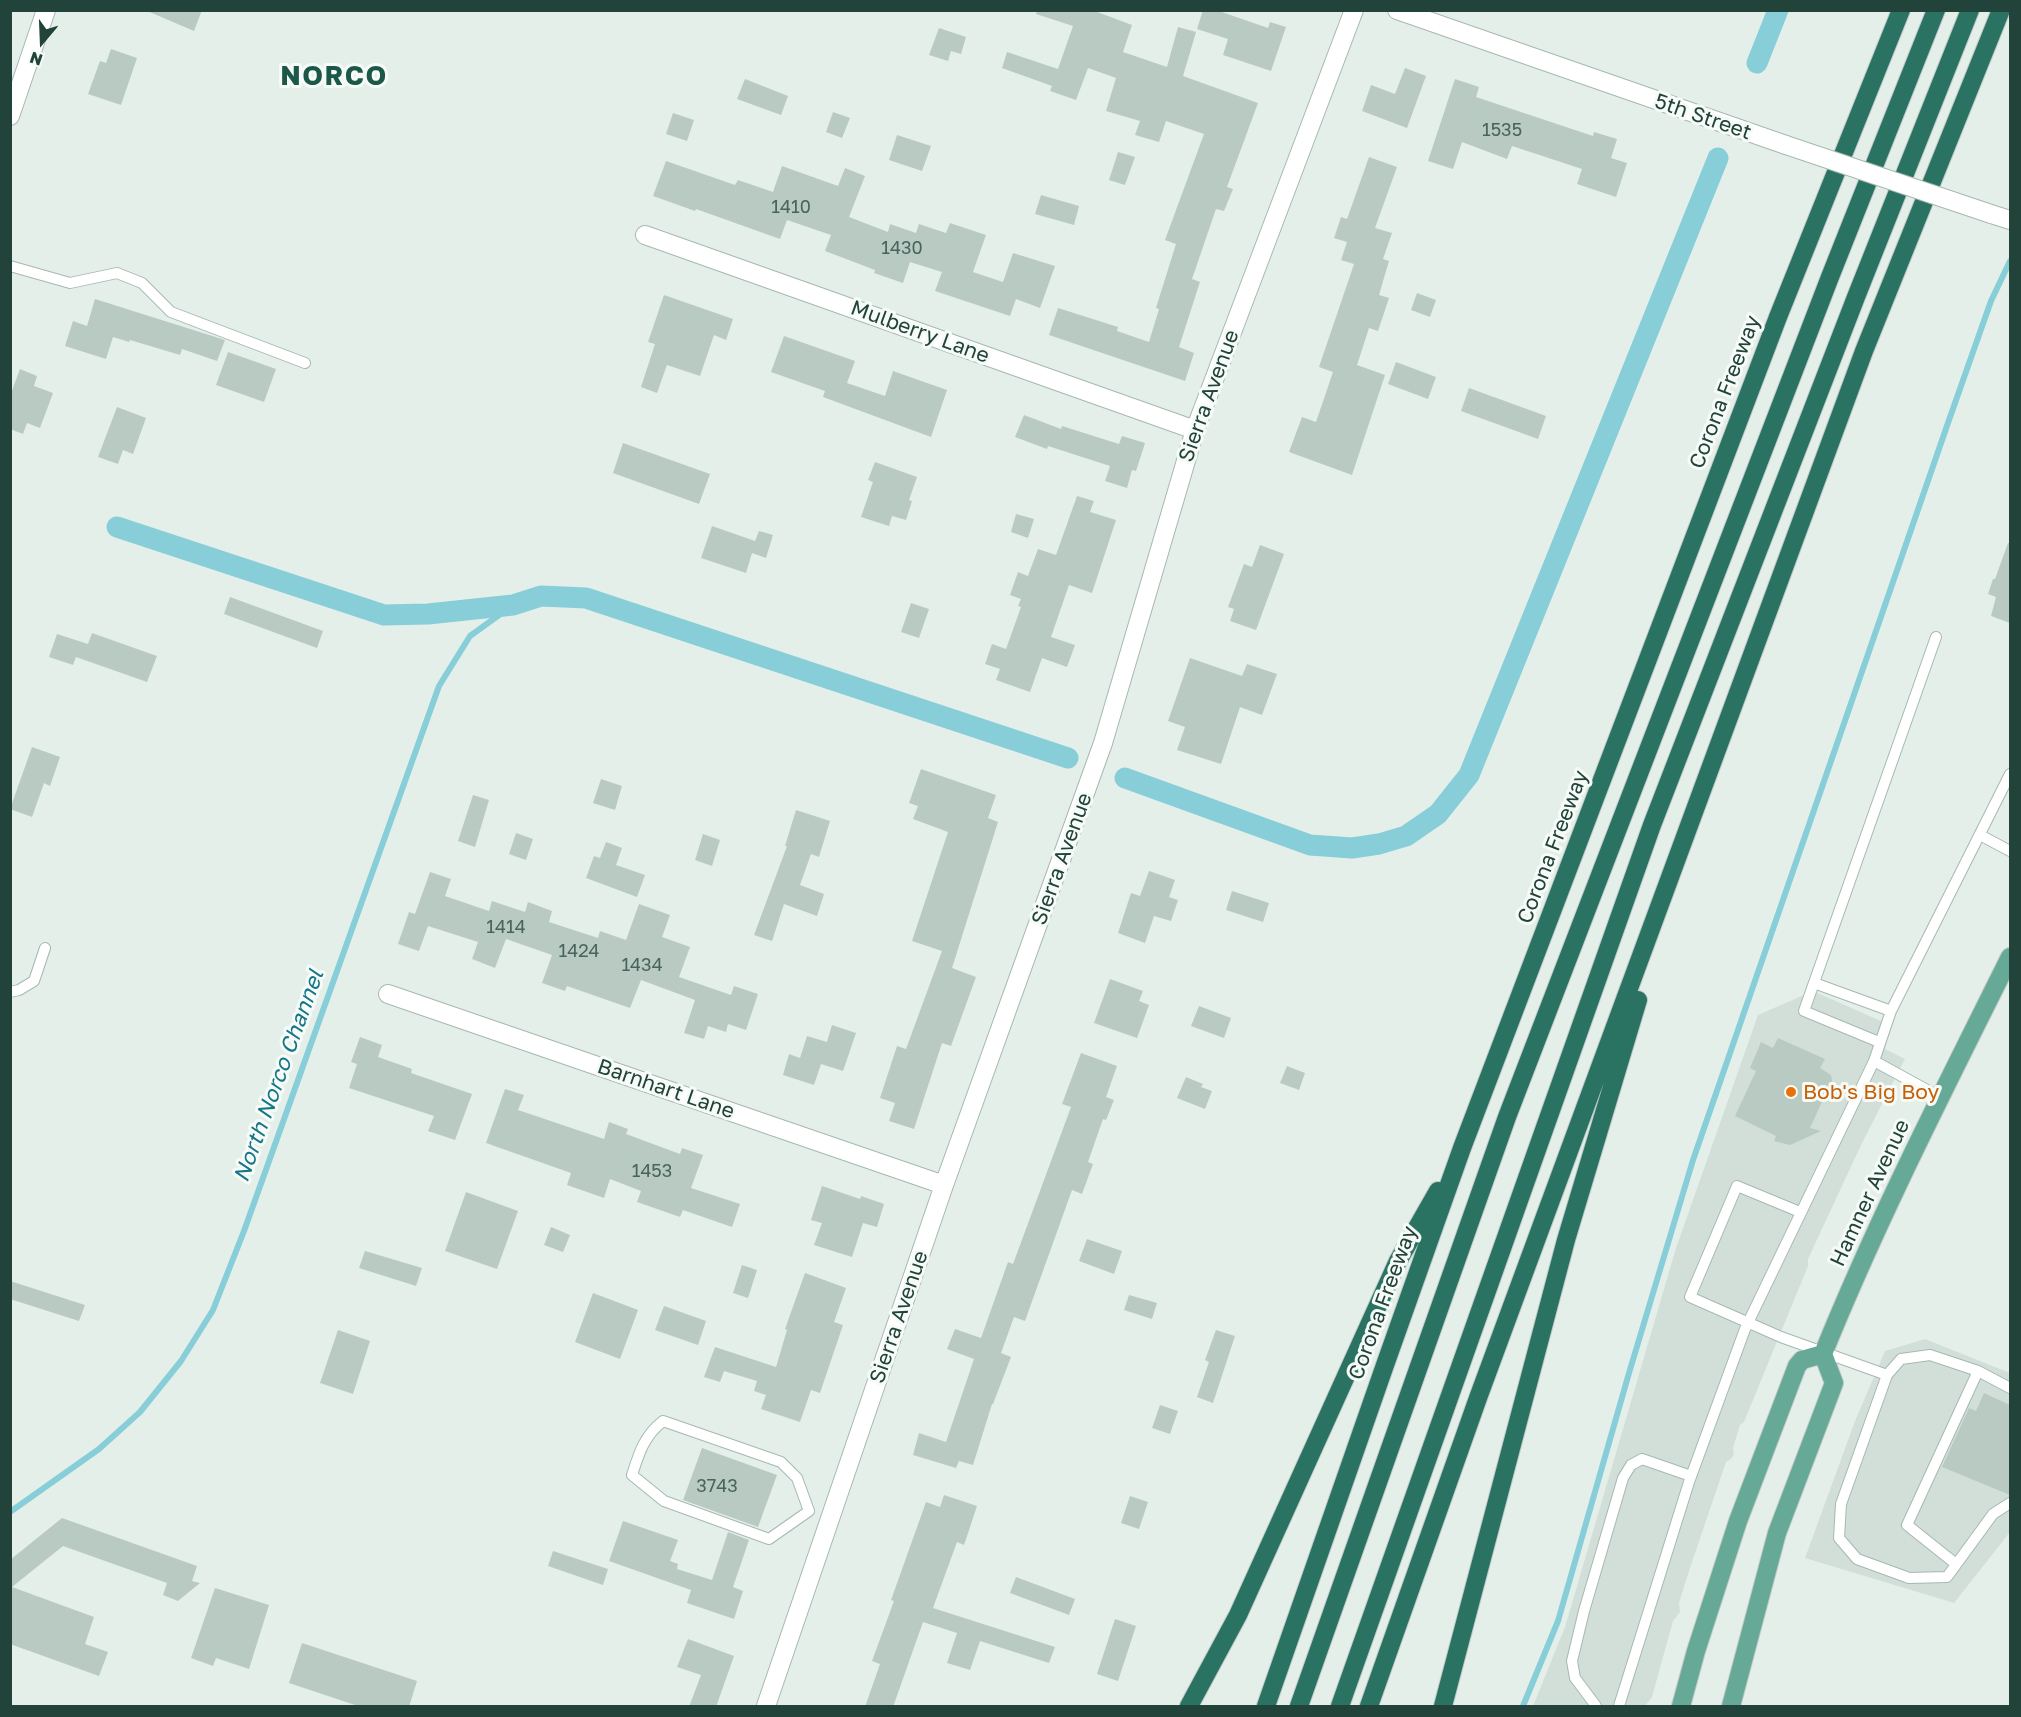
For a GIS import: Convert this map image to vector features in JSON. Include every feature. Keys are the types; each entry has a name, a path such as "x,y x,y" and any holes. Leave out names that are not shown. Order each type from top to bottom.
{"highway":[{"name":"Corona Freeway","path":"1266,1707 1384,1365 1462,1148 1778,317 1901,10"},
{"path":"1299,1707 1507,1117 1936,10"},
{"path":"1340,1707 1652,825 1856,297 1970,10"},
{"path":"1369,1707 1478,1398 1864,351 2001,10"},
{"path":"1443,1707 1566,1240 1687,835"},
{"path":"1188,1707 1238,1616 1398,1261 1462,1148"}],"main road":[{"name":"Hamner Avenue","path":"1823,1353 1897,1186 2010,957"},
{"path":"1681,1707 1696,1651 1738,1521 1797,1366 1802,1360 1823,1353 1834,1383 1778,1533 1731,1707"}],"street":[{"path":"10,116 46,10"},
{"name":"Sierra Avenue","path":"765,1707 944,1185 1103,743 1195,430 1354,10"},
{"name":"5th Street","path":"1397,10 1709,119 2010,220"},
{"name":"Mulberry Lane","path":"645,235 1195,430"},
{"name":"Barnhart Lane","path":"388,994 944,1185"}],"lane":[{"path":"10,266 70,284 117,273 142,283 171,312 305,363"},
{"path":"1879,1042 1804,1011 1936,637"},
{"path":"1618,1707 1691,1476 1748,1322 1874,1061 1892,1011 2010,774"},
{"path":"1980,835 2010,851"},
{"path":"10,992 19,990 34,981 45,948"},
{"path":"1814,983 1892,1011"},
{"path":"1874,1061 1940,1097"},
{"path":"1800,1212 1737,1186 1690,1297 1823,1353 1887,1375"},
{"path":"2010,1388 1978,1371 1930,1355 1901,1359 1887,1375 1841,1504 1839,1538 1857,1558 1909,1578 1947,1577 1993,1514 2010,1503"},
{"path":"1956,1564 1907,1525 1978,1371"},
{"path":"663,1421 781,1462 797,1478 809,1511 769,1539 664,1501 632,1475 642,1445 652,1430 663,1421"},
{"path":"1596,1707 1575,1678 1572,1661 1584,1611 1623,1478 1631,1465 1642,1459 1691,1476"},
{"path":"809,1511 830,1518"}],"shaded area":[{"path":"1813,991 1890,1025 1885,1049 1905,1059 1862,1143 1808,1259 1808,1266 1744,1422 1740,1425 1733,1448 1734,1454 1726,1462 1689,1571 1679,1603 1680,1612 1673,1621 1652,1697 1645,1706 1533,1706 1565,1627 1676,1248 1758,1015"},
{"path":"1925,1339 2010,1373 2010,1532 1954,1603 1805,1558 1855,1421 1885,1351"}],"building":[{"path":"145,10 202,10 194,31"},
{"path":"1037,10 1092,10 1132,25 1123,52 1167,67 1178,27 1196,32 1183,76 1258,103 1227,187 1233,189 1224,211 1216,209 1192,279 1200,282 1179,347 1194,353 1185,381 1049,335 1058,308 1118,327 1117,331 1149,342 1159,309 1156,308 1176,244 1165,240 1204,134 1166,121 1159,142 1135,135 1140,121 1106,111 1116,78 1088,68 1076,100 1050,91 1052,86 1002,68 1007,52 1058,69 1073,26 1036,14"},
{"path":"1203,10 1216,10 1268,28 1270,22 1286,27 1271,71 1223,55 1228,39 1197,29"},
{"path":"939,28 966,37 961,54 951,51 948,61 929,55"},
{"path":"111,49 137,58 121,105 88,94 100,61 106,63"},
{"path":"1405,68 1426,76 1407,128 1362,111 1371,85 1395,94"},
{"path":"745,79 788,96 781,115 737,99"},
{"path":"1455,79 1479,87 1476,97 1593,136 1594,132 1617,139 1611,158 1627,163 1616,197 1577,184 1582,169 1512,146 1507,159 1462,142 1453,169 1428,161"},
{"path":"833,112 850,118 842,138 826,132"},
{"path":"673,113 694,120 687,141 666,134"},
{"path":"897,135 931,146 922,171 889,160"},
{"path":"1118,152 1135,157 1125,185 1109,180"},
{"path":"1369,157 1397,167 1375,228 1392,233 1383,259 1389,261 1379,295 1389,298 1378,331 1369,328 1357,365 1385,375 1352,475 1289,452 1302,417 1316,422 1333,372 1319,367 1354,264 1341,260 1347,242 1334,238 1341,217 1347,219"},
{"path":"666,161 735,185 738,180 773,192 782,166 838,186 845,168 865,176 849,217 888,232 890,224 916,233 919,224 946,233 950,223 986,235 973,272 1003,282 1013,253 1055,266 1040,308 1016,299 1010,316 935,291 942,272 910,262 903,283 825,251 831,235 787,220 780,239 653,196"},
{"path":"1041,195 1079,206 1074,225 1035,214"},
{"path":"1417,293 1436,300 1430,317 1411,310"},
{"path":"664,295 733,319 726,340 714,335 700,376 667,365 657,393 641,387 655,344 648,342"},
{"path":"95,299 225,340 217,361 182,349 180,355 113,337 106,359 65,346 73,321 87,326"},
{"path":"784,336 855,361 847,383 885,396 893,371 947,390 931,437 823,397 825,391 771,372"},
{"path":"228,352 276,369 264,402 216,385"},
{"path":"1396,362 1436,377 1428,399 1388,384"},
{"path":"20,369 37,376 34,386 53,393 40,428 27,423 23,434 10,429 10,396"},
{"path":"1469,388 1546,416 1538,439 1461,411"},
{"path":"117,407 146,418 133,454 123,450 118,464 98,457"},
{"path":"1024,415 1061,429 1062,426 1119,444 1122,436 1145,443 1136,471 1132,470 1127,488 1105,481 1110,466 1048,446 1047,449 1015,437"},
{"path":"623,443 710,474 699,504 613,473"},
{"path":"875,462 917,477 909,500 912,501 906,520 892,516 889,526 861,517 873,482 868,480"},
{"path":"1077,496 1094,501 1090,512 1116,520 1092,593 1069,585 1051,637 1075,645 1067,667 1042,658 1030,692 996,680 1000,669 985,664 992,644 1006,649 1021,607 1018,606 1021,599 1010,595 1018,572 1028,576 1038,549 1056,555"},
{"path":"1016,514 1034,519 1028,538 1011,532"},
{"path":"712,526 755,541 759,531 773,535 766,558 752,553 746,573 701,558"},
{"path":"2008,543 2010,543 2010,623 1991,616 1996,597 1988,594"},
{"path":"1260,545 1284,554 1256,630 1230,621 1234,609 1228,607 1244,564 1252,567"},
{"path":"230,597 323,631 317,648 224,614"},
{"path":"911,603 929,609 919,638 901,632"},
{"path":"92,633 157,656 147,682 76,657 73,665 49,657 57,634 88,644"},
{"path":"1190,658 1242,676 1247,664 1277,674 1262,715 1240,707 1221,764 1177,750 1185,727 1168,721"},
{"path":"32,747 60,757 50,786 44,783 32,817 10,809"},
{"path":"921,769 996,795 988,818 998,822 952,968 976,977 951,1046 942,1043 914,1129 889,1121 895,1103 880,1098 897,1046 906,1049 942,951 912,941 948,832 913,819 918,806 909,803"},
{"path":"601,779 622,786 615,810 593,803"},
{"path":"473,795 489,800 475,847 458,841"},
{"path":"796,810 830,821 819,857 811,854 800,885 824,894 817,916 784,904 772,941 754,935 787,846 785,846"},
{"path":"516,833 533,839 526,860 509,854"},
{"path":"703,834 720,840 712,866 695,860"},
{"path":"606,842 622,848 616,865 645,875 637,897 586,878 594,856 600,858"},
{"path":"1149,871 1175,880 1169,897 1178,900 1171,921 1154,916 1145,943 1118,933 1131,893 1140,896"},
{"path":"430,872 451,879 445,896 489,911 492,901 525,912 528,902 552,911 549,922 598,938 600,931 626,940 639,904 670,915 662,937 690,947 679,977 731,995 734,986 758,994 746,1030 728,1024 726,1032 708,1026 704,1039 684,1033 695,1000 641,980 630,1008 567,986 565,991 542,983 552,955 506,939 495,968 472,959 478,942 428,926 419,951 398,944 409,912 415,914"},
{"path":"1232,891 1269,903 1263,922 1226,910"},
{"path":"1110,979 1143,991 1139,1001 1149,1005 1137,1038 1094,1023"},
{"path":"1199,1006 1231,1018 1224,1038 1191,1026"},
{"path":"832,1025 856,1033 843,1071 821,1064 814,1085 783,1075 789,1054 800,1058 807,1036 827,1042"},
{"path":"360,1037 382,1045 378,1057 412,1069 411,1073 472,1094 455,1140 428,1131 434,1116 349,1088 357,1064 351,1062"},
{"name":"Bob's Big Boy","path":"1778,1038 1825,1059 1820,1068 1831,1075 1832,1080 1832,1095 1826,1093 1810,1128 1821,1131 1790,1145 1774,1141 1776,1136 1735,1116 1756,1071 1750,1068 1761,1042 1773,1048"},
{"path":"1081,1053 1117,1066 1106,1097 1114,1100 1106,1120 1103,1119 1088,1162 1093,1164 1082,1194 1072,1190 1025,1321 1014,1317 1001,1353 1011,1357 992,1404 973,1465 959,1461 956,1468 913,1455 919,1433 946,1442 974,1359 947,1349 955,1329 981,1338 1008,1262 1013,1264 1071,1107 1062,1104"},
{"path":"1287,1066 1305,1073 1299,1090 1280,1083"},
{"path":"1186,1077 1203,1084 1201,1087 1212,1091 1205,1109 1177,1098"},
{"path":"505,1089 524,1095 518,1110 604,1139 609,1122 628,1129 626,1134 680,1154 682,1148 703,1155 691,1188 740,1204 732,1227 683,1210 680,1217 637,1202 641,1191 610,1179 604,1198 567,1185 571,1173 486,1143"},
{"path":"822,1186 860,1199 861,1196 884,1204 877,1227 863,1223 852,1257 814,1245 822,1223 811,1220"},
{"path":"466,1192 518,1211 497,1269 445,1251"},
{"path":"551,1227 570,1235 563,1252 544,1245"},
{"path":"1087,1239 1122,1251 1114,1274 1079,1261"},
{"path":"365,1251 422,1268 416,1286 359,1268"},
{"path":"742,1265 757,1270 748,1298 733,1293"},
{"path":"805,1273 846,1288 834,1322 843,1325 820,1393 811,1390 800,1422 761,1409 766,1395 754,1391 757,1381 724,1371 720,1382 704,1377 715,1347 776,1367 787,1330 785,1329"},
{"path":"10,1281 85,1305 79,1321 10,1299"},
{"path":"593,1293 638,1310 620,1359 575,1342"},
{"path":"1129,1295 1157,1303 1152,1319 1124,1310"},
{"path":"664,1306 706,1321 698,1345 655,1330"},
{"path":"338,1330 370,1341 353,1394 320,1383"},
{"path":"1216,1330 1235,1336 1213,1403 1197,1397 1209,1362 1205,1360"},
{"path":"1984,1393 2010,1405 2010,1495 1942,1467 1969,1408 1976,1411"},
{"path":"1160,1405 1178,1411 1170,1434 1152,1428"},
{"path":"702,1448 777,1475 758,1527 683,1500"},
{"path":"944,1495 977,1506 964,1545 957,1542 933,1608 1055,1647 1049,1663 980,1641 970,1670 947,1663 957,1633 923,1622 893,1707 865,1707 880,1664 872,1661 926,1502 940,1507"},
{"path":"1130,1496 1148,1502 1139,1529 1121,1523"},
{"path":"62,1518 197,1566 192,1581 200,1583 178,1601 163,1595 167,1583 63,1546 12,1587 94,1617 85,1644 108,1652 99,1676 10,1644 10,1560"},
{"path":"623,1521 678,1540 670,1561 678,1564 677,1569 712,1580 728,1532 749,1540 733,1587 743,1591 734,1619 687,1603 691,1590 609,1561"},
{"path":"553,1551 608,1569 603,1585 548,1566"},
{"path":"1016,1577 1075,1599 1069,1615 1010,1593"},
{"path":"215,1588 269,1605 249,1669 216,1658 213,1666 191,1658"},
{"path":"1115,1619 1136,1626 1118,1681 1097,1674"},
{"path":"688,1639 734,1656 716,1707 689,1707 701,1675 677,1667"},
{"path":"302,1643 417,1681 409,1707 361,1707 289,1683"}],"waterway":[{"path":"1757,63 1778,10"},
{"path":"1125,778 1310,845 1352,848 1379,844 1406,836 1438,814 1469,775 1718,158"},
{"path":"1523,1706 1558,1621 1693,1160 1949,420 1991,301 2010,261"},
{"path":"117,527 384,615 428,614 513,605 541,596 586,598 1068,758"},
{"name":"North Norco Channel","path":"10,1512 99,1449 140,1412 181,1361 213,1310 244,1231 439,686 470,636 513,605"}],"place":[{"name":"Bob's Big Boy","path":"1791,1092"}],"district":[{"name":"NORCO","path":"334,76"}]}
